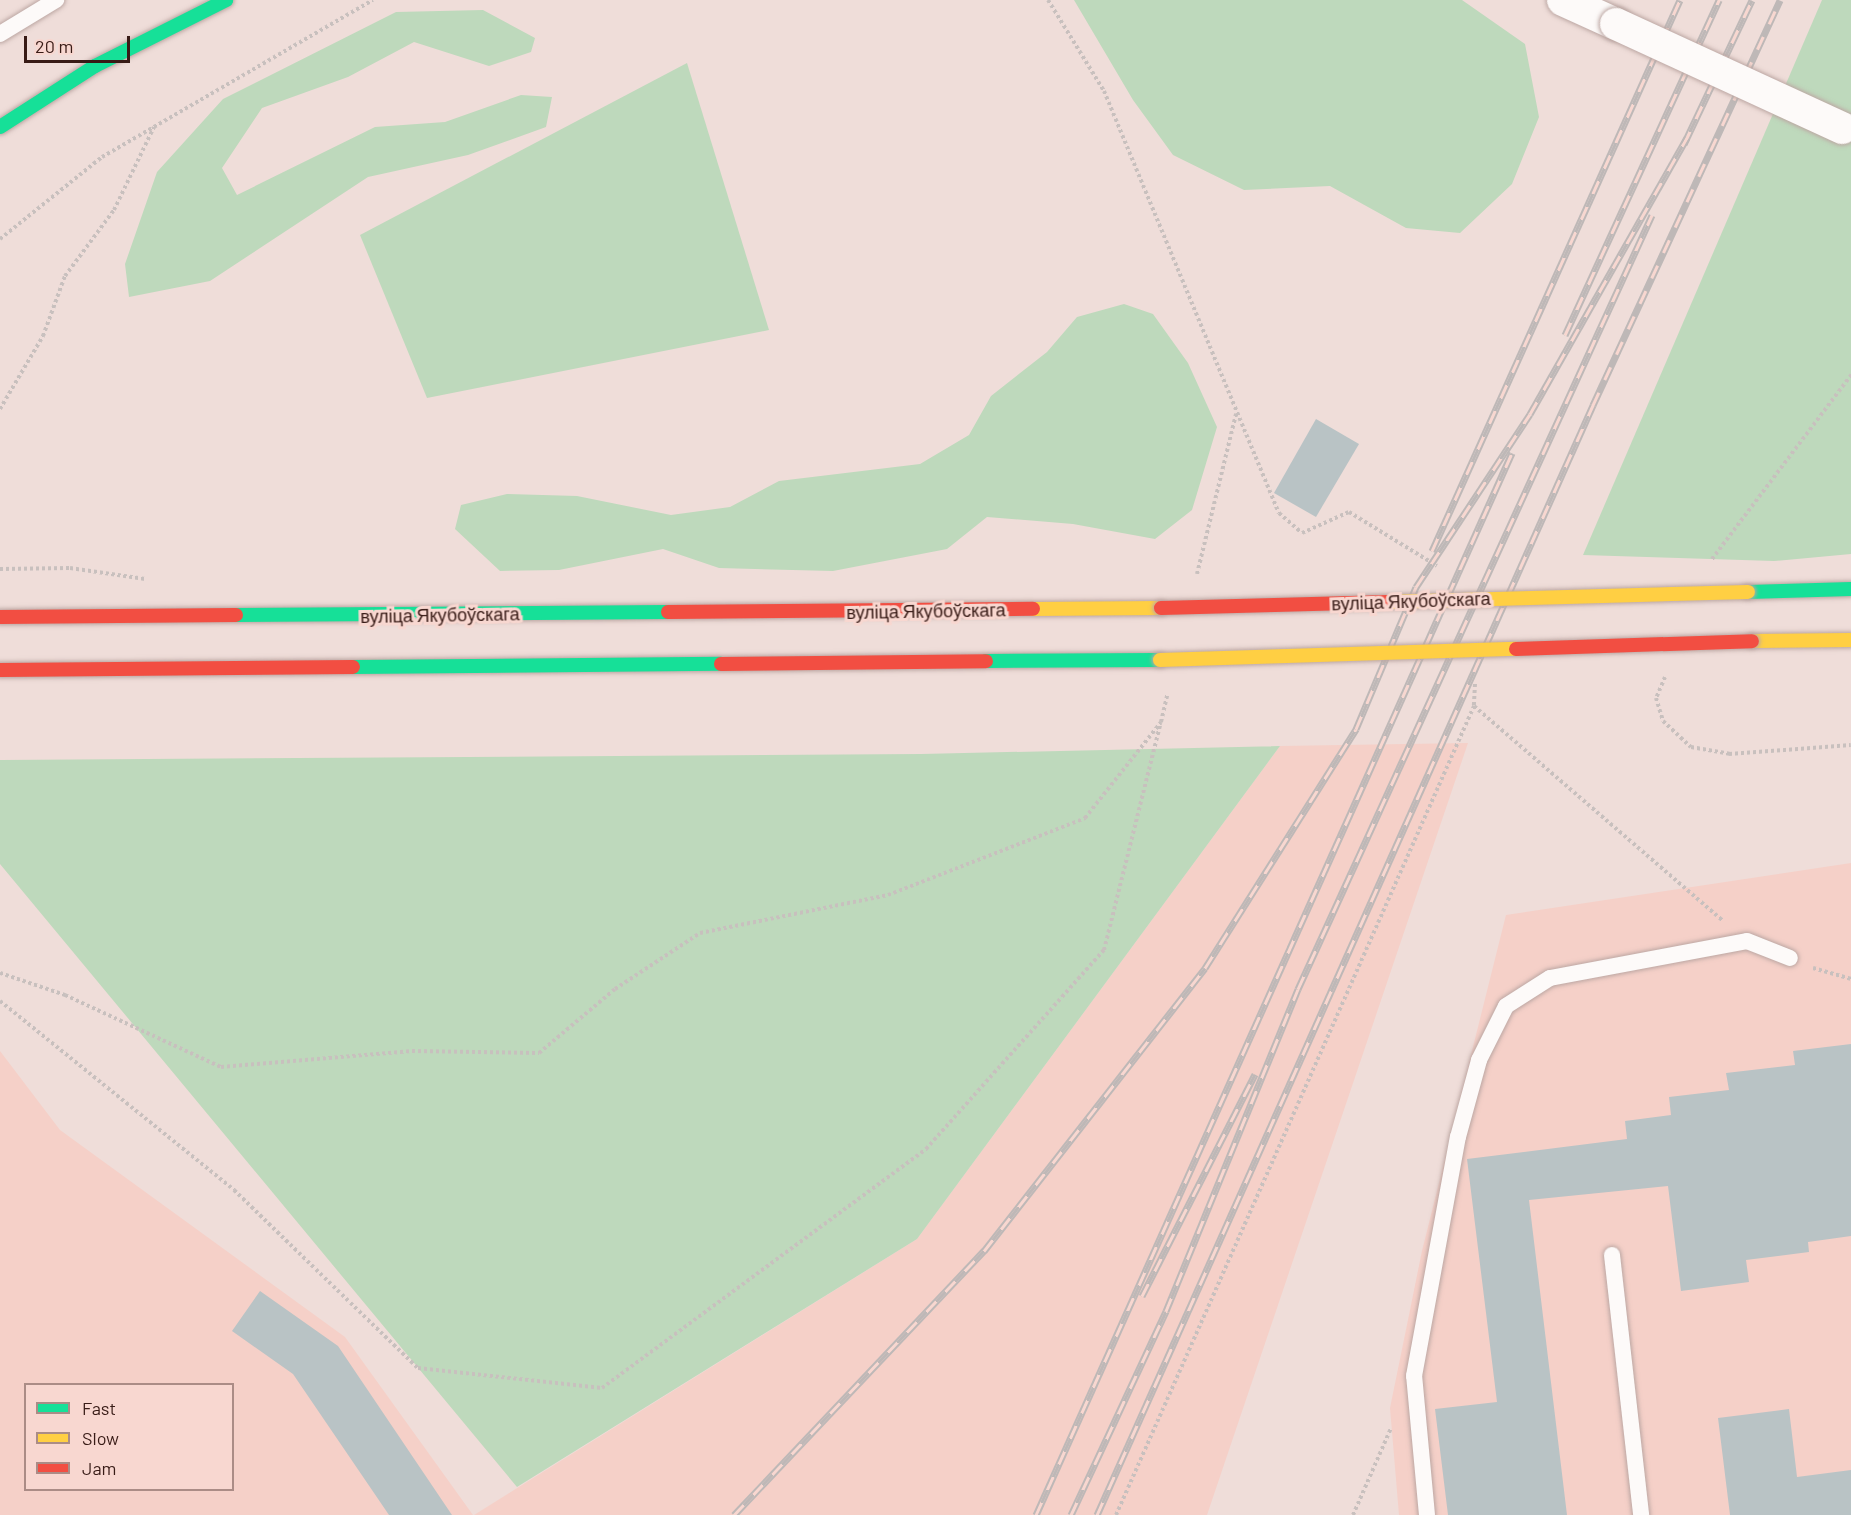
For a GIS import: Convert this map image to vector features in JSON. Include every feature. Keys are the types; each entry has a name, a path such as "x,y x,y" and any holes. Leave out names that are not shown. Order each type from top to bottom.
{"main road":[{"path":"0,127 95,66 226,0"},
{"name":"вуліца Якубоўскага","path":"0,617 1161,608 1851,589"},
{"path":"0,670 1160,660 1752,640 1851,640"}],"street":[{"path":"1563,0 1846,130"}],"lane":[{"path":"0,34 35,5 56,0"},
{"path":"1427,1515 1414,1376 1458,1137 1479,1060 1506,1006 1550,978 1747,941 1790,958"},
{"path":"1612,1255 1641,1515"}],"path":[{"path":"0,239 102,157 373,0"},
{"path":"1048,0 1104,91 1279,513 1302,533 1349,512 1428,559 1446,575"},
{"path":"0,409 43,336 65,276 114,210 156,124"},
{"path":"1194,585 1236,414"},
{"path":"1116,1515 1474,706 1475,679"},
{"path":"0,1000 234,1191 418,1368 602,1388 926,1149 1104,950 1169,688"},
{"path":"1474,706 1747,941"},
{"path":"0,973 65,995 221,1067 412,1051 539,1053 615,989 700,933 888,895 1084,818 1161,722"},
{"path":"1790,958 1851,979"},
{"path":"1353,1515 1414,1376"}],"shaded area":[{"path":"1468,743 1207,1515 474,1515 917,1239 1280,746"},
{"path":"1851,863 1851,1515 1399,1515 1390,1408 1422,1251 1506,915"},
{"path":"0,1051 60,1130 345,1337 473,1515 0,1515"}],"green space":[{"path":"1074,0 1462,0 1525,44 1539,117 1512,184 1460,233 1406,228 1330,186 1244,190 1173,155 1133,100"},
{"path":"1822,0 1851,0 1851,554 1774,561 1583,555"},
{"path":"483,10 535,38 531,52 489,66 414,42 348,77 262,108 222,168 237,195 375,127 445,122 521,95 552,97 546,127 468,155 368,177 210,281 129,297 125,264 157,172 223,99 396,12"},
{"path":"687,63 769,330 427,398 360,235"},
{"path":"1124,304 1153,314 1188,363 1217,427 1192,510 1155,539 1073,524 987,517 947,549 833,571 719,568 663,549 559,570 500,571 455,529 461,505 507,494 577,496 671,515 730,507 779,481 920,464 969,435 991,396 1047,352 1077,317"},
{"path":"1280,746 917,1239 517,1487 0,864 0,760 921,754"}],"building":[{"path":"1316,419 1359,444 1316,517 1274,493"},
{"path":"1851,1044 1851,1236 1808,1242 1809,1252 1746,1260 1749,1282 1681,1291 1668,1186 1529,1200 1567,1515 1448,1515 1435,1409 1497,1402 1467,1159 1627,1139 1625,1121 1671,1115 1669,1097 1729,1090 1726,1073 1795,1065 1793,1051"},
{"path":"260,1291 338,1346 452,1515 389,1515 293,1374 232,1331"},
{"path":"1789,1409 1797,1477 1851,1470 1851,1515 1730,1515 1718,1418"}],"railway":[{"path":"1432,551 1680,0"},
{"path":"1565,335 1719,0"},
{"path":"1684,144 1752,0"},
{"path":"1097,1515 1593,405 1780,0"},
{"path":"734,1515 984,1251 1205,968 1356,729 1416,587 1530,414 1687,138"},
{"path":"1071,1515 1166,1311 1298,989 1652,215"},
{"path":"1036,1515 1512,453"},
{"path":"1142,1296 1255,1074"}],"traffic: fast":[{"path":"0,127 95,66 226,0"},
{"path":"1748,592 1851,589"},
{"path":"236,615 668,612"},
{"path":"986,661 1160,660"},
{"path":"353,667 721,664"}],"traffic: slow":[{"path":"1388,602 1748,592"},
{"path":"1033,609 1161,608"},
{"path":"1752,641 1851,640"},
{"path":"1160,660 1516,649"}],"traffic: jam":[{"path":"1161,608 1388,602"},
{"path":"668,612 1033,609"},
{"path":"0,617 236,615"},
{"path":"1516,649 1752,641"},
{"path":"721,664 986,661"},
{"path":"0,670 353,667"}]}
